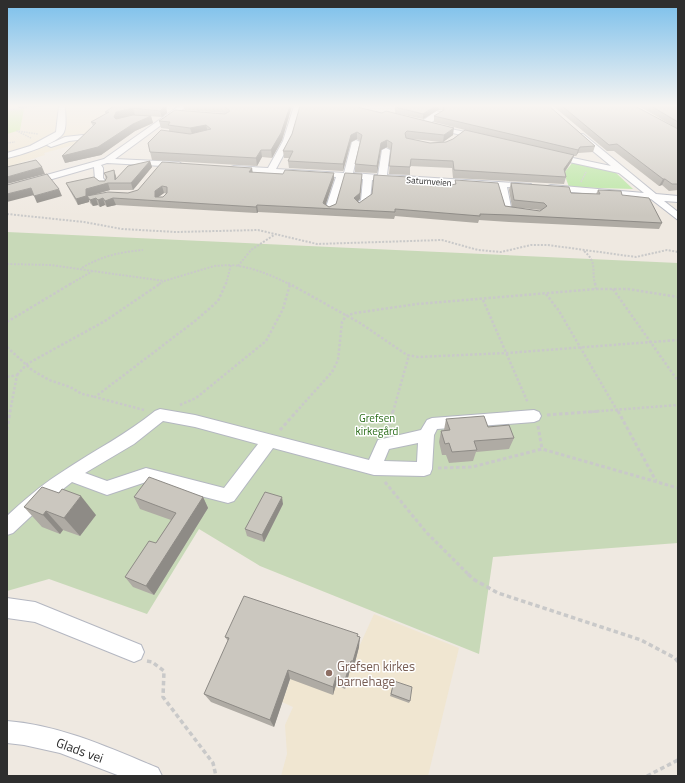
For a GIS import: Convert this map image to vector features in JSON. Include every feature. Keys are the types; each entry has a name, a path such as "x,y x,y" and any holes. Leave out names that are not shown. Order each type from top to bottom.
{"street":[{"path":"7,156 37,143 53,145 59,143"},
{"path":"7,189 97,165 107,161 133,143"},
{"path":"276,172 286,143"},
{"path":"330,210 345,175 356,143"},
{"path":"587,143 678,217"},
{"path":"386,150 387,179"},
{"path":"546,154 619,170"},
{"path":"107,161 188,166"},
{"path":"152,176 161,164"},
{"path":"97,165 99,168 100,179 104,184"},
{"name":"Saturnveien","path":"225,168 387,179 484,183 678,199"},
{"path":"360,205 365,201 368,177"},
{"path":"502,185 507,210 530,212"},
{"path":"7,527 36,501 70,475 147,427 160,415 195,421 374,468 424,469 426,435 432,424 534,416"},
{"path":"374,468 377,456 383,444 426,435"},
{"path":"70,475 106,488 146,475 228,496 270,440"},
{"path":"7,608 35,612 134,652"},
{"name":"Glads vei","path":"7,732 21,732 42,736 150,776"}],"path":[{"path":"7,214 84,222 122,229 186,233 213,230 258,230 317,244 442,240 487,252 511,251 531,246 548,245 636,257 661,251 678,251"},
{"path":"238,266 250,250 274,235"},
{"path":"81,268 88,263 125,251 143,250"},
{"path":"582,250 591,257 594,264 593,276 596,289"},
{"path":"591,257 593,254 598,253"},
{"path":"7,264 51,265 81,268 164,281"},
{"path":"7,378 17,375 27,364 105,321 164,281 214,266 238,266 259,270 290,284 346,316 409,355 418,357 449,357 678,340"},
{"path":"95,397 195,321 218,301 225,288 231,266"},
{"path":"7,322 93,270"},
{"path":"7,347 32,370 49,380 70,387 82,394 160,415 196,398 266,341 282,309 290,284"},
{"path":"612,288 648,342 678,381"},
{"path":"346,316 381,308 612,288 678,297"},
{"path":"546,294 559,310 616,411 639,447 656,481"},
{"path":"483,300 534,416 542,449"},
{"path":"270,440 332,372 338,360 342,326 346,316"},
{"path":"383,444 409,355"},
{"path":"7,430 17,375"},
{"path":"534,416 616,411 678,405"},
{"path":"424,469 472,467 542,449 678,488"},
{"path":"374,468 426,532 473,578 498,593 641,640 675,658 678,662"},
{"path":"134,652 142,660 152,662 164,671 163,698 213,763 216,776"},
{"path":"646,776 678,760"}],"shaded area":[{"path":"7,143 83,143 44,153 45,155 7,167"},
{"path":"374,614 459,648 428,776 281,776 287,754 285,725 293,707 282,702 294,670 345,688 350,670 353,670 359,647"}],"green space":[{"path":"573,162 615,172 633,189 569,187 564,173"},
{"name":"Grefsen kirkegård","path":"7,232 678,263 678,543 493,557 479,654 260,566 199,529 147,614 49,579 7,591"}],"building":[{"path":"76,143 105,143 98,147 62,156"},
{"path":"148,143 275,143 271,150 261,150 256,158 150,152"},
{"path":"287,143 349,143 343,164 288,161 293,151 283,151"},
{"path":"360,143 382,143 377,166 355,164"},
{"path":"392,143 520,143 574,155 564,169 566,177 454,170 453,161 411,159 410,167 389,166"},
{"path":"546,143 591,143 595,146 580,147 578,150"},
{"path":"606,143 678,143 678,184 672,184 663,179 617,144 609,145"},
{"path":"36,160 42,167 7,177 7,167"},
{"path":"150,161 131,183 108,183 86,189 86,196 76,199 66,183 94,177 99,181 105,181 107,177 104,173 114,170 115,180 128,166"},
{"path":"162,162 252,168 249,172 283,174 285,170 334,173 323,203 329,207 336,204 345,173 362,174 360,193 354,198 359,203 372,194 374,175 409,177 409,182 425,184 451,185 456,184 455,180 498,183 505,206 540,211 547,206 544,203 514,200 511,183 569,187 571,193 600,194 598,190 621,191 622,195 649,198 662,223 510,215 480,214 480,216 395,209 395,212 257,205 256,207 113,198 105,201 103,198 98,200 96,198 90,200 87,196 108,192 128,193 138,190","holes":["162,186 167,187 167,193 163,197 155,197 155,191"]},
{"path":"47,174 59,189 34,196 31,188 7,194 7,185"},
{"path":"484,416 488,427 509,425 514,438 474,441 477,450 452,452 449,443 445,444 441,431 450,430 446,419"},
{"path":"149,477 203,497 146,586 125,577 149,541 156,543 176,513 134,497"},
{"path":"42,487 59,493 62,489 81,496 64,518 46,511 43,515 24,507"},
{"path":"265,492 282,497 262,535 245,529"},
{"path":"244,596 358,634 357,636 360,637 353,661 351,661 345,680 336,677 333,687 288,670 270,720 204,694 229,638 225,637"},
{"path":"394,681 412,687 410,701 391,694"}],"place":[{"name":"Grefsen kirkes barnehage","path":"329,673"}]}
